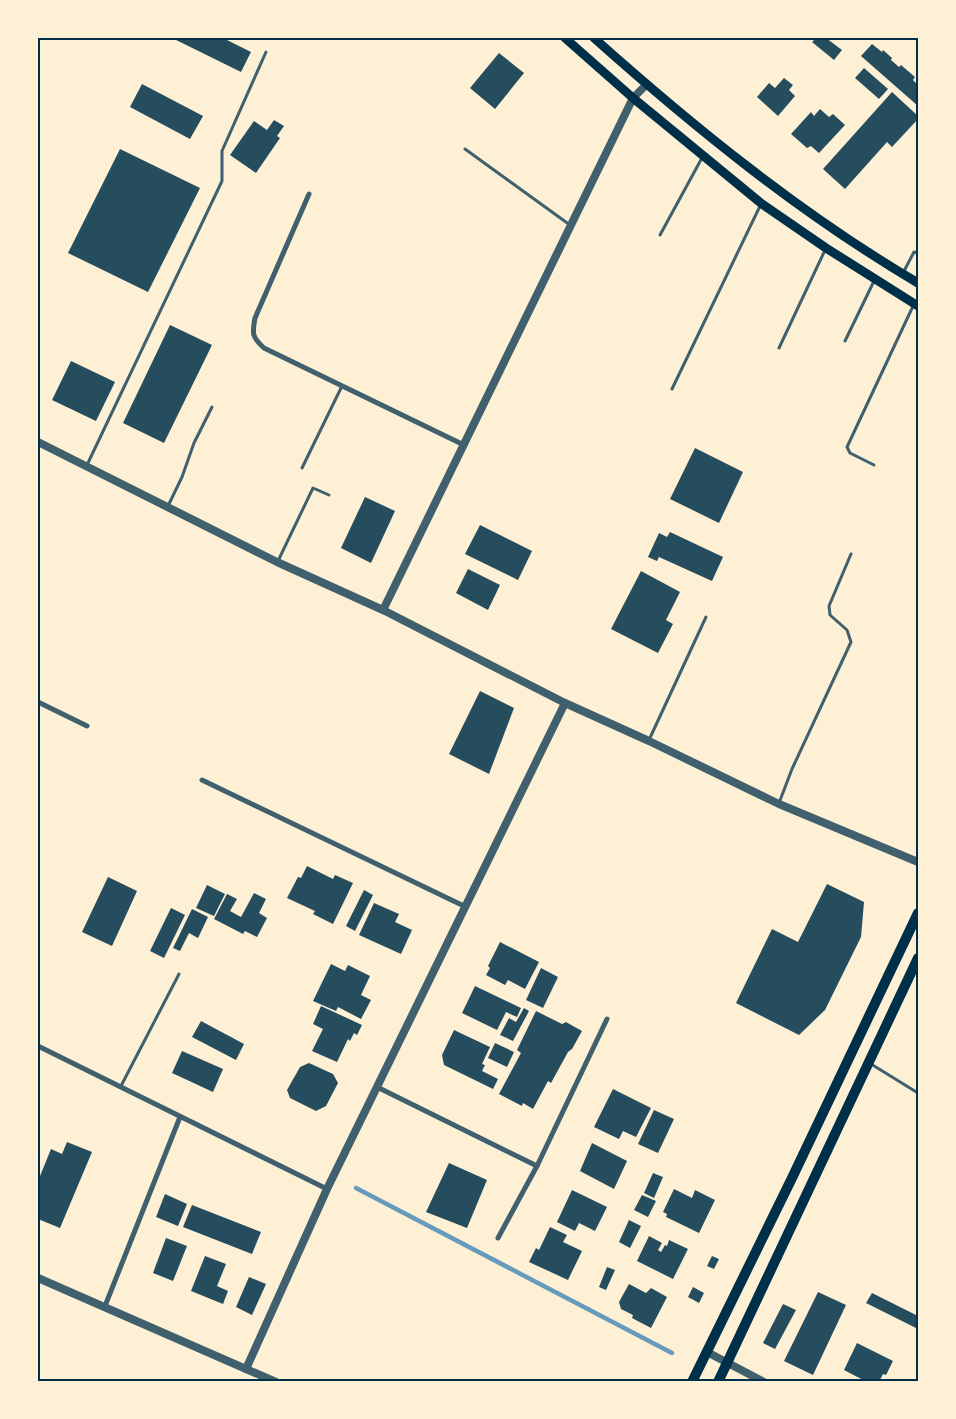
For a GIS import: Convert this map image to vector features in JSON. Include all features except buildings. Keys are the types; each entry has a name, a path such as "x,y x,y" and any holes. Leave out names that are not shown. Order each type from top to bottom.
{"main road":[{"path":"565,38 633,98 762,204 826,248 916,305"},
{"path":"594,38 646,84 773,188 838,233 918,283"},
{"path":"692,1382 918,913"},
{"path":"718,1382 918,958"}],"street":[{"path":"383,610 633,98 646,84"},
{"path":"310,194 255,318 252,331 255,340 264,348 464,445"},
{"path":"38,442 278,562 383,610 565,703 779,804 918,862"},
{"path":"38,702 87,726"},
{"path":"246,1369 327,1188 565,703"},
{"path":"202,780 466,907"},
{"path":"498,1238 537,1166 607,1019"},
{"path":"38,1046 327,1188"},
{"path":"376,1087 537,1166"},
{"path":"105,1306 180,1117"},
{"path":"38,1278 276,1382"},
{"path":"707,1352 764,1382"}],"lane":[{"path":"87,466 222,181 222,151 266,52"},
{"path":"465,149 571,225"},
{"path":"660,235 703,156"},
{"path":"672,389 762,204"},
{"path":"779,348 826,248"},
{"path":"902,273 914,252 918,253"},
{"path":"845,341 875,278"},
{"path":"874,464 850,452 846,447 916,305"},
{"path":"302,468 342,386"},
{"path":"168,506 182,477 194,443 212,407"},
{"path":"278,562 314,488 329,495"},
{"path":"779,804 792,769 851,642 847,630 830,615 829,606 851,554"},
{"path":"649,741 706,617"},
{"path":"121,1087 179,974"},
{"path":"868,1062 918,1093"}],"waterway":[{"path":"356,1188 672,1353"}]}
